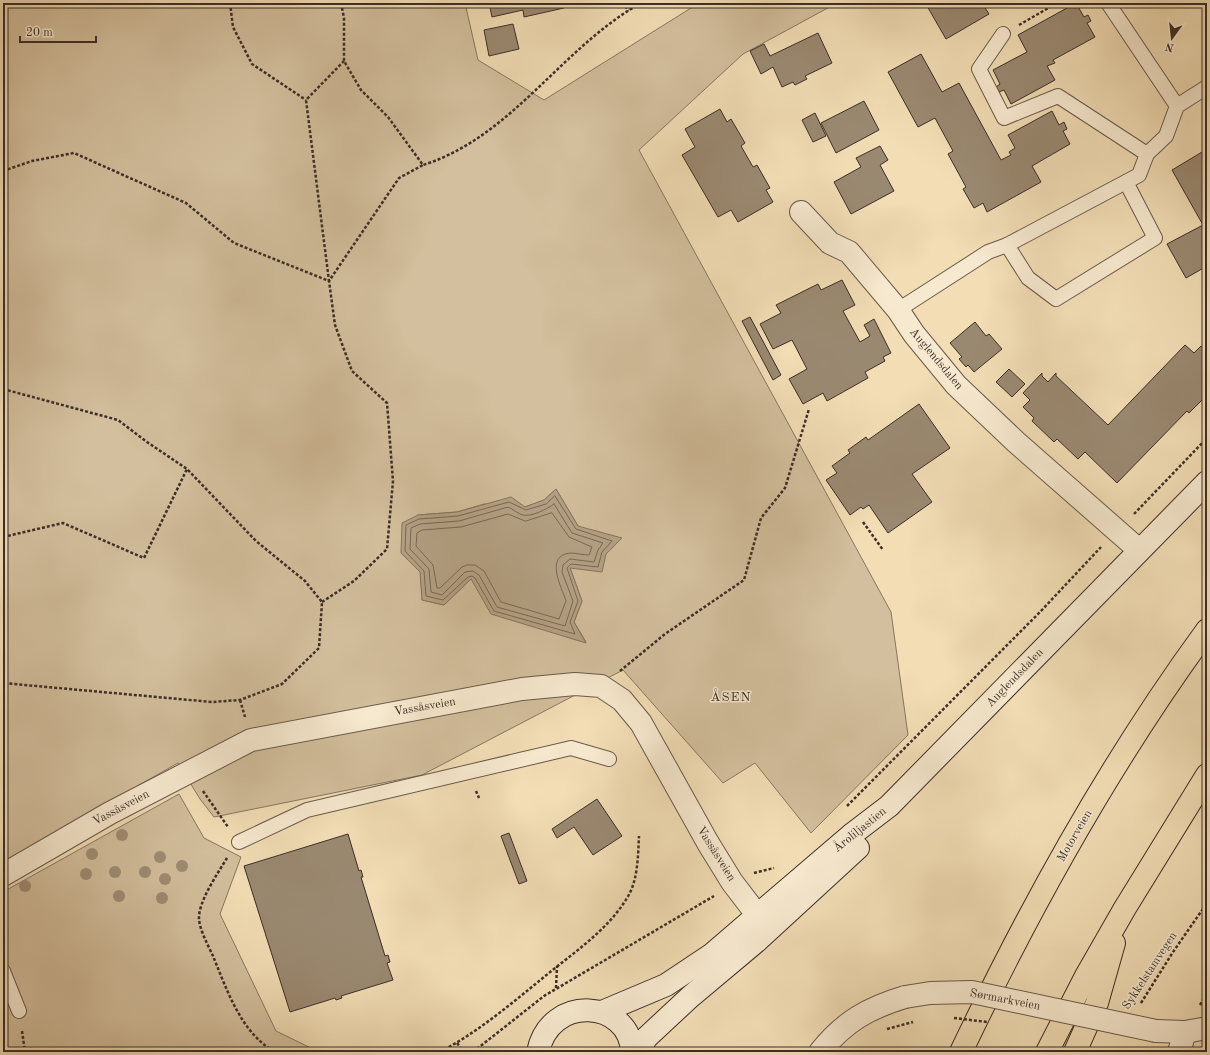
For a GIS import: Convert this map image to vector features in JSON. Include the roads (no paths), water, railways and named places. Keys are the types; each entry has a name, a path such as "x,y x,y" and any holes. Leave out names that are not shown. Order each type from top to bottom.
{"highway":[{"name":"Motorveien","path":"961,1052 1018,936 1080,826 1139,730 1207,630"},
{"path":"1047,1052 1086,976 1125,908 1207,775"},
{"path":"1075,1052 1096,1003 1125,908"}],"street":[{"name":"Auglendsdalen","path":"801,212 830,243 849,252 898,310 914,334 956,385 1016,442 1139,550"},
{"name":"Auglendsdalen","path":"890,806 1207,482"},
{"name":"Vassåsveien","path":"3,875 110,813 251,740 522,689 574,684 601,686 622,700 641,723 708,843 732,882 758,916"},
{"name":"Åroliljastien","path":"602,1012 666,985 711,955 851,836 890,806"},
{"name":"Åroliljastien","path":"639,1052 646,1038 684,1002 758,940 863,844 890,806"},
{"name":"Sørmarkveien","path":"820,1052 833,1036 860,1014 884,1003 905,997 930,993 972,992 1156,1031 1182,1042 1207,1028"},
{"path":"537,1052 543,1035 554,1022 568,1013 585,1010 602,1012 616,1020 626,1032 632,1052"}],"lane":[{"path":"1108,3 1177,106"},
{"path":"1003,34 979,69 1004,118 1058,96 1147,154"},
{"path":"898,310 988,252 1007,245 1139,175 1147,154 1166,136 1177,106 1207,87"},
{"path":"1007,245 1028,278 1056,299 1154,238 1126,182"},
{"path":"239,842 307,810 572,748 609,759"},
{"path":"3,971 19,1011"}],"water":[{"path":"556,489 578,526 622,538 606,554 602,572 570,568 582,601 574,622 586,643 491,614 471,579 444,605 422,600 420,572 401,553 402,523 418,515 457,512 511,497 525,507 544,500"}],"district":[{"name":"ÅSEN","path":"731,697"}]}
